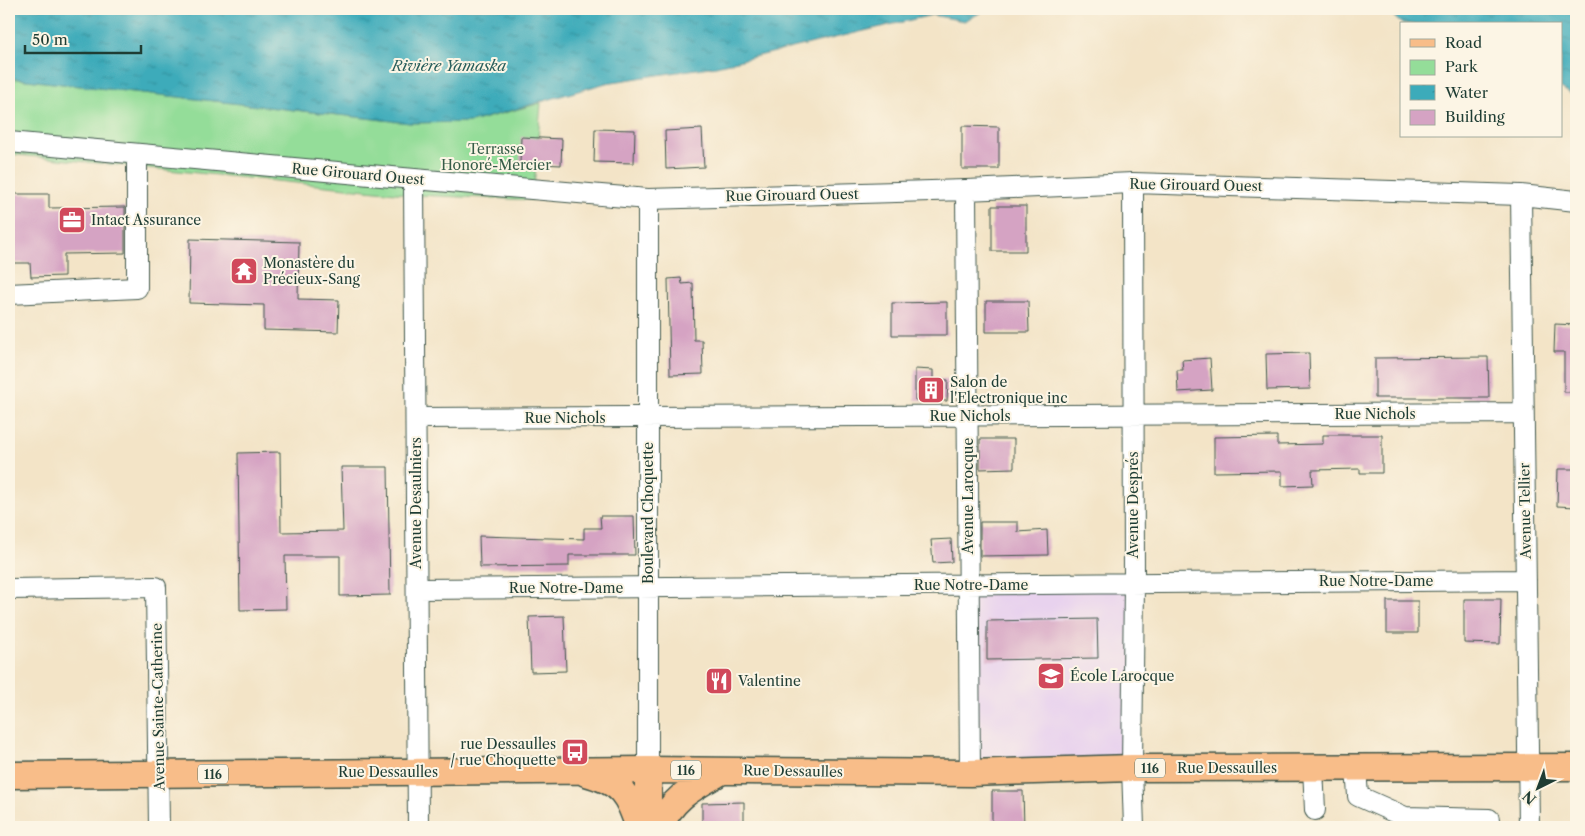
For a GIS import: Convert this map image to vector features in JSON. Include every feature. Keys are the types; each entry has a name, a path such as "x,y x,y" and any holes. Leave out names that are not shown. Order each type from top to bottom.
{"main road":[{"name":"Rue Dessaulles","path":"9,775 576,770 970,773 1132,768 1576,767"},
{"path":"576,770 597,776 623,792 630,801 640,827"},
{"name":"Boulevard Choquette","path":"648,770 648,827"},
{"path":"659,827 668,812 684,793 723,770"}],"street":[{"name":"Rue Girouard Ouest","path":"9,142 414,180 648,199 1133,183 1520,195 1576,201"},
{"path":"9,294 136,288 137,154"},
{"name":"Avenue Desaulniers","path":"414,180 418,827"},
{"name":"Avenue Després","path":"1133,183 1134,583 1132,768 1134,827"},
{"name":"Avenue Larocque","path":"966,190 970,773"},
{"name":"Avenue Tellier","path":"1520,195 1530,827"},
{"name":"Boulevard Choquette","path":"648,199 648,770"},
{"name":"Rue Nichols","path":"416,418 1524,413"},
{"name":"Rue Notre-Dame","path":"417,589 1526,580"},
{"name":"Avenue Sainte-Catherine","path":"9,589 156,587 159,827"},
{"path":"1313,768 1315,810"},
{"path":"1356,768 1358,796 1406,822 1489,818"}],"shaded area":[{"name":"École Larocque","path":"1134,583 1132,768 970,773 969,585"}],"green space":[{"name":"Terrasse Honoré-Mercier","path":"9,78 410,123 471,122 541,103 533,200 416,195 9,154"}],"water":[{"name":"Rivière Yamaska","path":"9,9 988,9 964,21 932,15 716,66 606,83 471,122 410,123 9,78"},
{"path":"1332,9 1576,9 1576,97 1562,89 1562,22 1400,22 1391,14"}],"building":[{"path":"962,126 999,127 999,169 962,169"},
{"path":"595,129 635,130 634,163 594,162"},
{"path":"702,129 704,167 666,169 665,131"},
{"path":"521,137 562,139 561,165 520,163"},
{"path":"9,194 49,194 49,208 125,207 125,253 64,254 64,276 31,277 30,263 9,263"},
{"path":"992,206 1026,206 1026,251 992,251"},
{"name":"Monastère du Précieux-Sang","path":"190,239 299,242 298,299 339,300 338,332 264,330 264,305 189,303"},
{"path":"681,278 682,284 693,283 694,340 702,340 703,374 670,375 668,279"},
{"path":"986,301 1028,301 1029,332 986,332"},
{"path":"947,302 947,335 892,335 892,303"},
{"path":"1555,324 1576,325 1576,392 1564,392 1564,352 1554,352"},
{"path":"1309,353 1310,389 1267,390 1266,354"},
{"path":"1488,357 1489,398 1375,398 1375,358"},
{"path":"1210,358 1212,390 1178,392 1177,370 1183,370 1182,360"},
{"name":"Salon de l'Electronique inc","path":"915,369 933,370 933,379 948,380 947,401 915,400"},
{"path":"1323,435 1382,435 1382,473 1360,473 1360,469 1312,470 1313,485 1282,486 1282,471 1214,472 1214,437 1277,436 1277,445 1323,444"},
{"path":"980,439 1014,439 1014,468 980,469"},
{"path":"280,452 281,532 343,531 341,467 388,467 390,595 340,596 340,556 285,556 286,609 240,610 238,453"},
{"path":"1558,469 1576,469 1576,507 1557,506"},
{"path":"600,516 634,516 635,555 569,555 569,566 480,567 479,536 584,539 584,528 601,528"},
{"path":"980,522 1018,522 1018,532 1047,530 1048,555 980,556"},
{"path":"951,539 952,562 933,563 931,540"},
{"path":"1464,599 1501,599 1500,644 1464,643"},
{"path":"1387,601 1418,601 1418,633 1387,633"},
{"path":"564,616 566,671 531,672 529,617"},
{"name":"École Larocque","path":"1097,619 1098,658 987,660 987,621"},
{"path":"992,791 1023,791 1024,827 992,827"},
{"path":"744,802 744,827 702,827 702,803"}],"place":[{"name":"Intact Assurance","path":"72,220"},
{"name":"Monastère du Précieux-Sang","path":"244,271"},
{"name":"Salon de l'Electronique inc","path":"931,390"},
{"name":"École Larocque","path":"1051,676"},
{"name":"Valentine","path":"719,681"},
{"name":"rue Dessaulles / rue Choquette","path":"575,752"}]}
